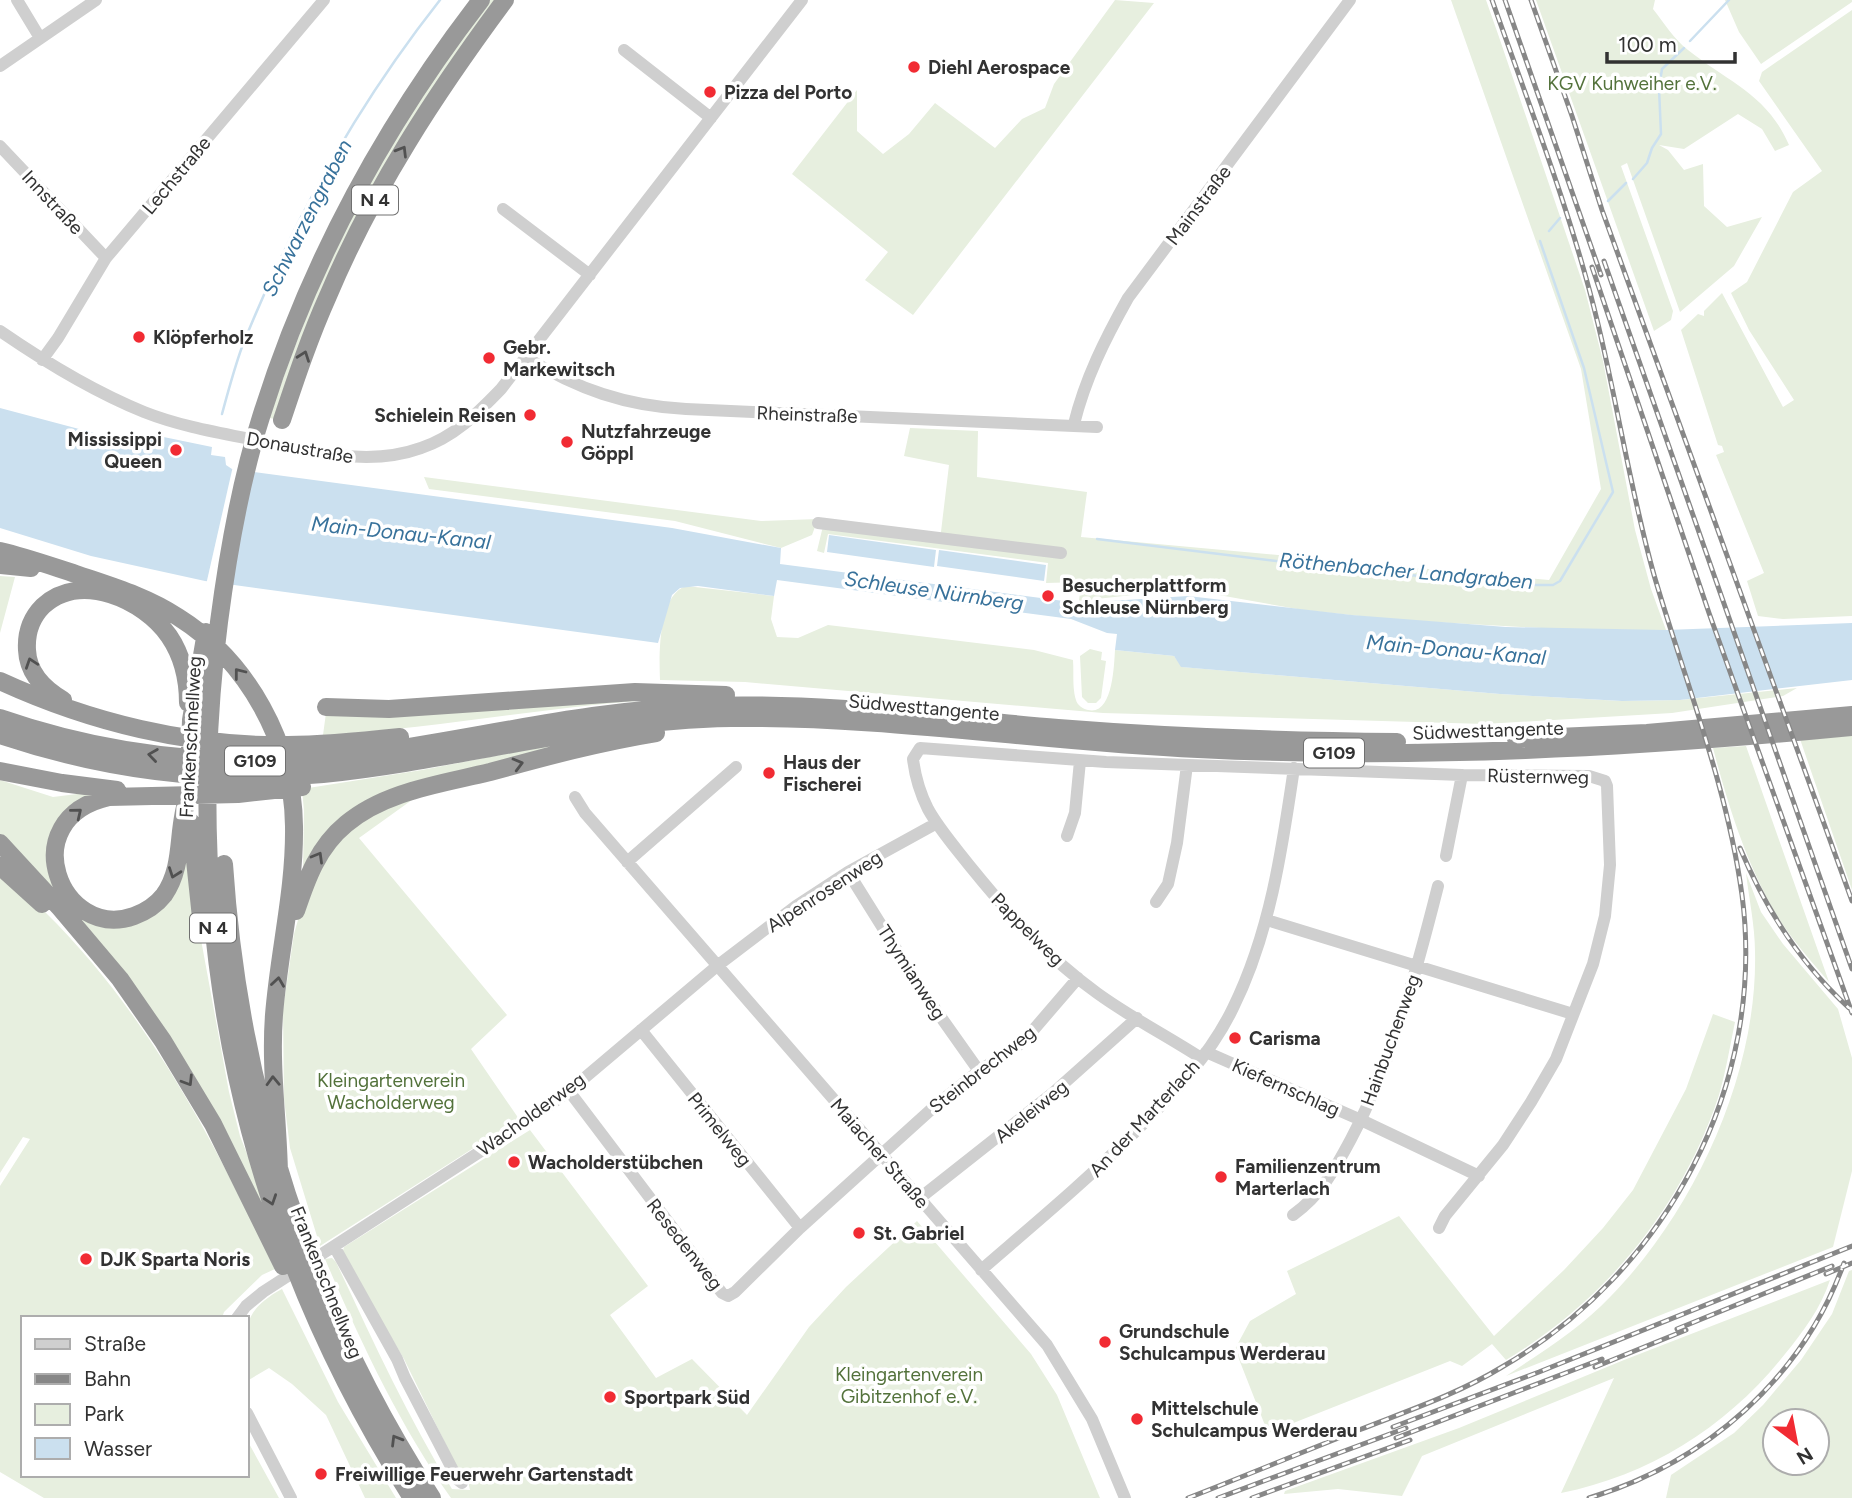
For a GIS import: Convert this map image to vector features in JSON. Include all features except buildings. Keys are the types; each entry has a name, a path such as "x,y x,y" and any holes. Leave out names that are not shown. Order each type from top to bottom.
{"highway":[{"name":"Frankenschnellweg","path":"412,1498 363,1415 317,1322 256,1152 230,1049 215,1005 198,904 192,804 210,697 228,561 261,417 309,286 347,208 410,98 436,58 481,0"},
{"name":"N 4","path":"282,420 328,296 366,216 438,93 505,0"},
{"path":"0,551 144,598 177,616 202,634 240,673 255,694 274,731 286,767 293,807 292,878 273,1036 279,1173"},
{"path":"191,720 206,632 228,561"},
{"path":"0,565 79,575"},
{"path":"101,718 54,694 41,684 32,670 26,648 29,628 37,612 48,602 75,591 103,592 121,598 149,615 162,627 177,650 186,678 191,720 192,804 178,860 163,895 152,907 129,918 109,918 94,914 71,899 59,879 55,851 61,829 75,813 92,802 109,797 148,794 238,794 277,790 382,773 432,758"},
{"path":"0,681 65,708 101,718 180,736 248,744 342,743 461,730 512,729"},
{"path":"326,708 389,709 578,694 661,692 819,701 836,708"},
{"name":"Südwesttangente","path":"0,718 119,750 172,757 241,761 339,756 601,715 676,707 764,705 836,708 1180,736 1394,742 1619,734 1852,715"},
{"path":"284,943 307,879 326,844 356,816 381,802 431,786 564,752 652,733 749,718"},
{"name":"Südwesttangente","path":"0,735 51,751 154,771 208,775 303,775 432,758 617,726 691,719 749,718 849,722 1170,748 1332,754 1544,751 1852,727"},
{"path":"0,771 62,783 148,794"},
{"path":"0,843 120,979 204,1107 288,1247 306,1289"},
{"name":"Frankenschnellweg","path":"224,864 232,951 244,1035 259,1103 279,1173 288,1247"},
{"path":"0,866 50,911 130,995"},
{"name":"Frankenschnellweg","path":"306,1289 432,1498"}],"street":[{"path":"17,0 40,38"},
{"path":"0,66 96,0"},
{"name":"Lechstraße","path":"42,360 106,258 324,0"},
{"name":"Donaustraße","path":"0,331 42,360 113,398 166,419 309,451 345,456 378,457 420,449 453,433 470,421 501,389 802,0"},
{"name":"Mainstraße","path":"1074,424 1080,400 1103,343 1128,299 1350,0"},
{"path":"624,50 711,118"},
{"name":"Innstraße","path":"0,146 106,258"},
{"path":"503,209 590,275"},
{"name":"Rheinstraße","path":"527,358 560,378 611,397 651,405 686,409 1097,426"},
{"path":"818,523 1061,553"},
{"name":"Rüsternweg","path":"917,752 920,748 927,747 1080,761 1462,775 1589,776 1605,781 1610,864 1605,916 1593,964 1556,1059 1533,1100 1438,1228"},
{"name":"Pappelweg","path":"917,752 913,759 919,788 937,823 998,900 1078,978 1137,1018 1204,1055"},
{"path":"1067,836 1075,813 1080,761"},
{"path":"1156,902 1168,884 1187,765"},
{"path":"627,862 736,766"},
{"name":"An der Marterlach","path":"981,1270 1089,1177 1158,1109 1204,1055 1233,1009 1267,920 1294,768"},
{"path":"1446,856 1462,775"},
{"name":"Maiacher Straße","path":"575,797 627,862 1053,1353 1092,1419 1125,1498"},
{"name":"Alpenrosenweg","path":"717,966 796,906 848,872 937,823"},
{"name":"Thymianweg","path":"848,872 921,989 979,1070"},
{"name":"Hainbuchenweg","path":"1293,1215 1307,1205 1330,1178 1391,1051 1438,886"},
{"path":"1267,920 1573,1014"},
{"name":"Wacholderweg","path":"239,1316 253,1299 520,1126 569,1091 717,966"},
{"name":"Steinbrechweg","path":"881,1154 979,1070 1023,1042 1078,978"},
{"name":"Akeleiweg","path":"920,1198 1053,1093 1137,1018"},
{"name":"Primelweg","path":"641,1030 800,1228"},
{"name":"Kiefernschlag","path":"1204,1055 1360,1120 1479,1176"},
{"name":"Resedenweg","path":"569,1091 722,1293 728,1296 881,1154"},
{"path":"334,1246 462,1483"},
{"path":"248,1415 291,1498"}],"green space":[{"path":"488,0 495,0 427,96 405,132 275,419 269,418 326,269 360,197 400,127"},
{"path":"1115,0 1154,3 913,315 865,280 888,252 792,174 857,90 857,131 883,154 909,134 935,103 995,148 1022,119 1045,108 1054,84"},
{"path":"1451,0 1486,0 1499,37 1585,290 1603,361 1635,530 1651,589 1666,630 1595,631 1398,620 1303,610 1185,589 1079,601 1081,582 1046,583 1048,563 828,534 824,553 817,551 823,526 940,540 949,465 904,456 910,428 978,431 977,477 1087,492 1081,537 1549,580 1601,489 1581,369"},
{"name":"KGV Kuhweiher e.V.","path":"1536,0 1655,0 1653,9 1678,41 1758,101 1770,113 1789,145 1775,151 1762,129 1738,114 1684,149 1659,145 1668,150 1684,170 1703,164 1704,206 1727,227 1762,217 1734,266 1680,312 1627,163 1621,166 1673,311 1671,320 1654,331"},
{"path":"1725,0 1852,2 1761,64 1739,32"},
{"path":"1852,10 1852,616 1783,619 1758,616 1747,581 1764,573 1716,455 1724,452 1722,446 1718,445 1681,330 1698,314 1704,316 1704,311 1722,293 1783,407 1794,400 1749,330 1731,293 1747,282 1793,192 1822,171 1759,81 1762,72"},
{"path":"424,477 761,521 818,519 812,535 781,548 675,521 429,489"},
{"path":"0,576 15,577 0,633"},
{"path":"686,586 774,596 771,619 777,637 798,638 828,625 1034,650 1073,660 1076,700 1088,710 1096,710 1107,698 1113,677 1115,650 1174,656 1182,667 1500,694 1621,701 1680,700 1797,688 1783,696 1672,713 1485,724 1103,713 745,682 660,680 660,642 665,613 677,592"},
{"path":"1090,649 1102,652 1101,660 1106,661 1101,698 1096,703 1088,703 1082,697 1080,656"},
{"path":"572,698 638,701 323,735 326,713"},
{"path":"1852,734 1852,890 1800,739"},
{"path":"603,735 394,793 303,871 302,789 422,770"},
{"path":"1746,746 1829,982 1776,914 1765,895 1739,833 1713,748"},
{"path":"0,780 53,797 101,791 56,833 73,906 145,916 184,847 229,1092 240,1136 267,1205 269,1229 227,1142 33,868 0,834"},
{"name":"Kleingartenverein Wacholderweg","path":"423,792 359,838 507,1015 471,1049 519,1119 320,1246 290,1148 284,1099 283,1009 294,934 307,888 348,825"},
{"path":"1746,873 1761,912 1783,944 1838,1009 1852,1058 1852,1171 1833,1247 1506,1376 1561,1339 1611,1296 1669,1223 1716,1137 1746,1045 1753,998 1755,942"},
{"path":"0,874 40,907 82,951 147,1035 228,1173 275,1269 262,1275 223,1316 21,1316 21,1477 248,1477 248,1442 279,1498 44,1498 0,1472 0,1186 30,1139 23,1137 0,1173"},
{"path":"1713,1014 1735,1022 1719,1095 1703,1136 1662,1212 1608,1279 1542,1336 1506,1360 1492,1344 1462,1366 1450,1361 1268,1433 1235,1349 1250,1321 1296,1294 1287,1271 1399,1216 1494,1336 1564,1270 1603,1228 1633,1190 1686,1089"},
{"name":"Kleingartenverein Gibitzenhof e.V.","path":"530,1130 648,1286 610,1315 656,1378 692,1359 747,1415 809,1327 846,1287 917,1221 1031,1354 1057,1395 1100,1498 451,1498 414,1441 382,1382 325,1259 332,1258 336,1262 405,1405 452,1489 470,1490 468,1481 462,1478 404,1359 342,1254 344,1247"},
{"path":"1852,1270 1852,1498 1666,1498 1671,1475 1734,1433 1763,1405 1801,1360 1832,1314 1849,1271"},
{"path":"1830,1280 1817,1310 1798,1337 1763,1380 1739,1403 1686,1443 1626,1474 1561,1493 1614,1378 1422,1456 1402,1496 1338,1489 1284,1494 1285,1491 1459,1428"},
{"path":"282,1289 338,1402 396,1498 365,1498 326,1415 292,1384 269,1368 248,1380 248,1324 257,1307"}],"water":[{"path":"0,408 143,446 147,437 154,435 212,447 211,455 225,457 226,465 232,469 672,528 781,548 780,564 1079,603 1188,596 1352,615 1506,627 1666,630 1852,623 1852,680 1680,700 1622,701 1500,694 1181,667 1174,656 1115,650 1117,634 1107,633 1071,619 777,580 774,596 698,586 680,588 672,595 658,643 205,581 91,556 0,528"},
{"path":"829,535 936,550 934,567 827,552"},
{"path":"939,550 1046,565 1044,581 937,566"}],"pier":[{"path":"233,466 254,469 229,589 206,585"}],"waterway":[{"name":"Schwarzengraben","path":"222,414 242,347 305,211 354,123 440,0"},
{"name":"Röthenbacher Landgraben","path":"1690,41 1729,0"},
{"name":"Röthenbacher Landgraben","path":"1633,179 1647,163 1661,134 1659,88 1662,69 1684,48"},
{"name":"Röthenbacher Landgraben","path":"1608,201 1626,183"},
{"name":"Röthenbacher Landgraben","path":"1549,231 1560,218"},
{"name":"Röthenbacher Landgraben","path":"1097,539 1349,570 1528,585 1553,585 1560,581 1613,492 1584,368 1540,241"}],"railway":[{"path":"1188,1498 1450,1394 1502,1367 1560,1327 1612,1280 1657,1226 1693,1167 1720,1103 1738,1036 1746,966 1742,895 1726,814 1716,773 1654,575 1605,355 1576,242 1492,0"},
{"path":"1505,0 1601,275"},
{"path":"1531,0 1602,210 1852,901"},
{"path":"1604,261 1852,969"},
{"path":"1592,267 1709,613 1852,1013"},
{"path":"1740,848 1761,893 1786,934 1815,973 1849,1008"},
{"path":"1393,1427 1539,1372 1852,1246"},
{"path":"1589,1498 1632,1483 1672,1463 1710,1439 1744,1411 1775,1379 1803,1344 1826,1305 1844,1263"},
{"path":"1826,1274 1852,1263"},
{"path":"1677,1329 1832,1266"},
{"path":"1595,1367 1686,1330"},
{"path":"1396,1438 1602,1359"},
{"path":"1218,1498 1406,1428"},
{"path":"1252,1498 1410,1440"}],"place":[{"name":"Diehl Aerospace","path":"914,67"},
{"name":"Pizza del Porto","path":"710,92"},
{"name":"Klöpferholz","path":"139,337"},
{"name":"Gebr. Markewitsch","path":"489,358"},
{"name":"Schielein Reisen","path":"530,415"},
{"name":"Nutzfahrzeuge Göppl","path":"567,442"},
{"name":"Mississippi Queen","path":"176,450"},
{"name":"Besucherplattform Schleuse Nürnberg","path":"1048,596"},
{"name":"Haus der Fischerei","path":"769,773"},
{"name":"Carisma","path":"1235,1038"},
{"name":"Wacholderstübchen","path":"514,1162"},
{"name":"Familienzentrum Marterlach","path":"1221,1177"},
{"name":"St. Gabriel","path":"859,1233"},
{"name":"DJK Sparta Noris","path":"86,1259"},
{"name":"Grundschule Schulcampus Werderau","path":"1105,1342"},
{"name":"Sportpark Süd","path":"610,1397"},
{"name":"Mittelschule Schulcampus Werderau","path":"1137,1419"},
{"name":"Freiwillige Feuerwehr Gartenstadt","path":"321,1474"}],"water label":[{"name":"Main-Donau-Kanal","path":"401,533"},
{"name":"Schleuse Nürnberg","path":"934,591"},
{"name":"Main-Donau-Kanal","path":"1456,650"}]}
